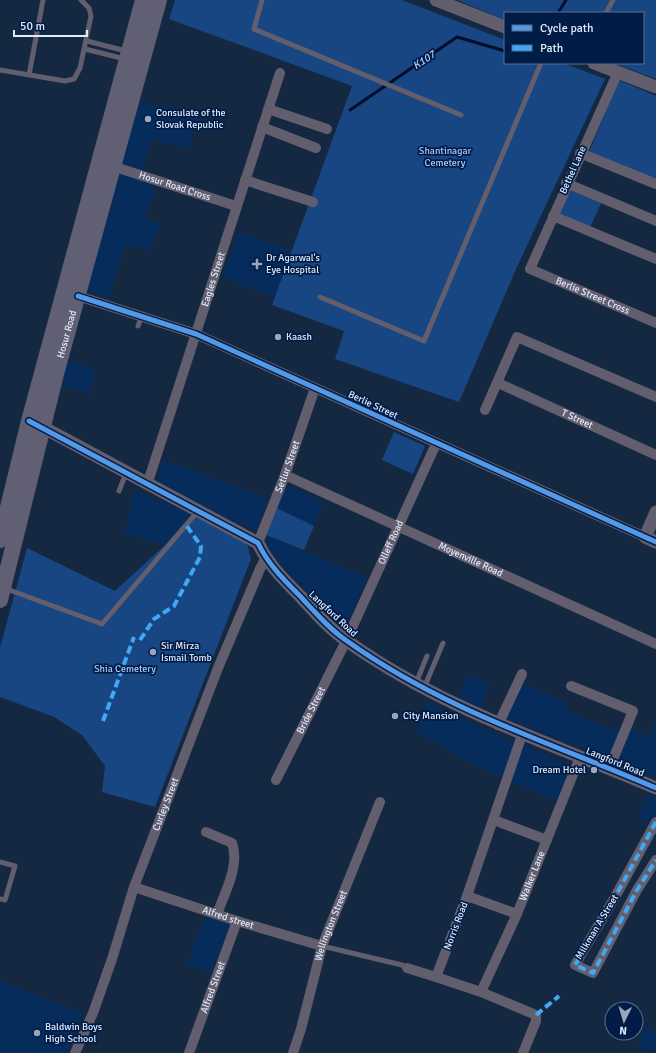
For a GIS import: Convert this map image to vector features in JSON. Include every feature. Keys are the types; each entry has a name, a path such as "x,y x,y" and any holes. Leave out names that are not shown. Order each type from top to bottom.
{"main road":[{"name":"Hosur Road","path":"0,540 29,421 143,0"},
{"name":"Hosur Road","path":"2,594 56,374 112,166 159,0"}],"street":[{"path":"436,0 504,27"},
{"path":"597,64 656,87"},
{"name":"Bethel Lane","path":"530,269 566,184 618,72"},
{"name":"Eagles Street","path":"147,485 280,73"},
{"path":"268,109 327,129"},
{"path":"262,127 316,148"},
{"path":"580,153 656,184"},
{"name":"Hosur Road Cross","path":"112,166 236,206"},
{"path":"245,180 313,202"},
{"path":"566,184 656,221"},
{"path":"553,216 656,259"},
{"name":"Berlie Street Cross","path":"530,269 656,323"},
{"name":"Berlie Street","path":"78,296 140,321 196,334 436,444 651,540"},
{"path":"485,410 517,337 656,397"},
{"name":"T Street","path":"498,383 656,455"},
{"name":"Setlur Street","path":"258,543 285,475 315,388"},
{"path":"29,421 44,427 147,485 199,510 258,543"},
{"name":"Olleff Road","path":"346,641 436,444"},
{"name":"Moyenville Road","path":"285,475 656,644"},
{"path":"651,540 656,512"},
{"name":"Langford Road","path":"258,543 265,559 315,613 346,641 419,687 498,725 656,788"},
{"name":"Curley Street","path":"76,1053 93,1013 112,959 134,887 218,668 265,559"},
{"name":"Bride Street","path":"276,780 346,641"},
{"path":"498,725 522,674"},
{"path":"571,686 633,711 609,769"},
{"name":"Norris Road","path":"436,978 494,820 522,735"},
{"name":"Walker Lane","path":"481,992 517,914 580,757"},
{"name":"Wellington Street","path":"293,1053 301,1029 322,946 380,802"},
{"path":"494,820 547,840"},
{"name":"Milkman A Street","path":"656,822 615,897 575,965 593,973 637,890 656,860"},
{"path":"206,832 232,843 236,854 231,876 217,914"},
{"name":"Alfred street","path":"134,887 237,921 322,946"},
{"path":"467,896 517,914"},
{"name":"Alfred Street","path":"189,1053 237,921"},
{"path":"407,968 481,992 536,1015 536,1021 523,1053"}],"lane":[{"path":"29,75 43,0"},
{"path":"0,70 65,81 72,80 78,72 87,41 90,12 86,4 81,0"},
{"path":"262,0 254,29 461,115"},
{"path":"607,12 614,0"},
{"path":"87,41 129,56"},
{"path":"84,49 129,56"},
{"path":"320,297 424,341 541,64"},
{"path":"119,491 126,473"},
{"path":"2,594 102,624 199,510"},
{"path":"419,687 443,643"},
{"path":"419,687 427,656"},
{"path":"0,862 15,866 5,900 0,899"},
{"path":"322,946 402,965 407,968"}],"shaded area":[{"path":"137,102 201,112 188,149 152,139 139,179 157,185 145,219 160,224 150,251 125,244 109,297 83,289"},
{"name":"Dr Agarwal's Eye Hospital","path":"239,232 292,251 275,297 222,278"},
{"path":"69,361 96,369 89,394 61,385"},
{"path":"163,460 268,498 256,531 156,486"},
{"path":"286,485 324,502 314,526 277,508"},
{"path":"135,490 192,514 165,545 124,534"},
{"path":"266,535 368,578 345,628 268,552"},
{"path":"468,675 490,685 480,708 458,697"},
{"path":"515,680 568,703 565,711 618,731 620,725 650,736 656,722 656,777 499,715"},
{"path":"426,702 572,766 559,802 472,764 415,731"},
{"path":"647,793 656,800 656,828 638,817"},
{"path":"206,915 230,924 212,973 187,965"},
{"name":"Baldwin Boys High School","path":"0,981 83,1013 66,1053 0,1053"},
{"path":"645,1027 656,1031 656,1052 638,1048 640,1041 644,1041"}],"green space":[{"name":"Shantinagar Cemetery","path":"175,0 402,0 504,40 504,64 566,64 605,79 516,269 459,402 335,359 344,331 272,305 352,86 169,19"},
{"path":"457,0 656,0 656,79 617,64 644,64 644,12 504,12 504,20"},
{"path":"619,80 656,96 656,180 589,152"},
{"path":"568,187 602,201 590,228 556,214"},
{"path":"394,432 425,446 413,474 382,460"},
{"path":"277,508 314,526 304,550 266,535"},
{"name":"Shia Cemetery","path":"192,514 247,544 251,559 155,807 102,792 105,766 82,735 54,717 0,697 0,648 27,548 115,591 165,545"}],"waterway":[{"name":"K107","path":"559,12 566,0"},
{"name":"K107","path":"350,110 457,37 504,51"}],"marked path":[{"path":"140,640 154,619 174,606 200,557 201,546 186,525"},
{"path":"103,721 134,637"},
{"path":"656,822 615,897 575,965 593,973 637,890 656,860"},
{"path":"536,1015 559,996"}],"cycle path":[{"path":"78,296 196,334 656,542"},
{"path":"29,421 258,543 266,558 276,571 340,636 421,687 498,723 656,788"}],"place":[{"name":"Consulate of the Slovak Republic","path":"148,119"},
{"name":"Dr Agarwal's Eye Hospital","path":"257,264"},
{"name":"Kaash","path":"278,337"},
{"name":"Sir Mirza Ismail Tomb","path":"153,652"},
{"name":"City Mansion","path":"395,716"},
{"name":"Dream Hotel","path":"594,770"},
{"name":"Baldwin Boys High School","path":"37,1033"}]}
